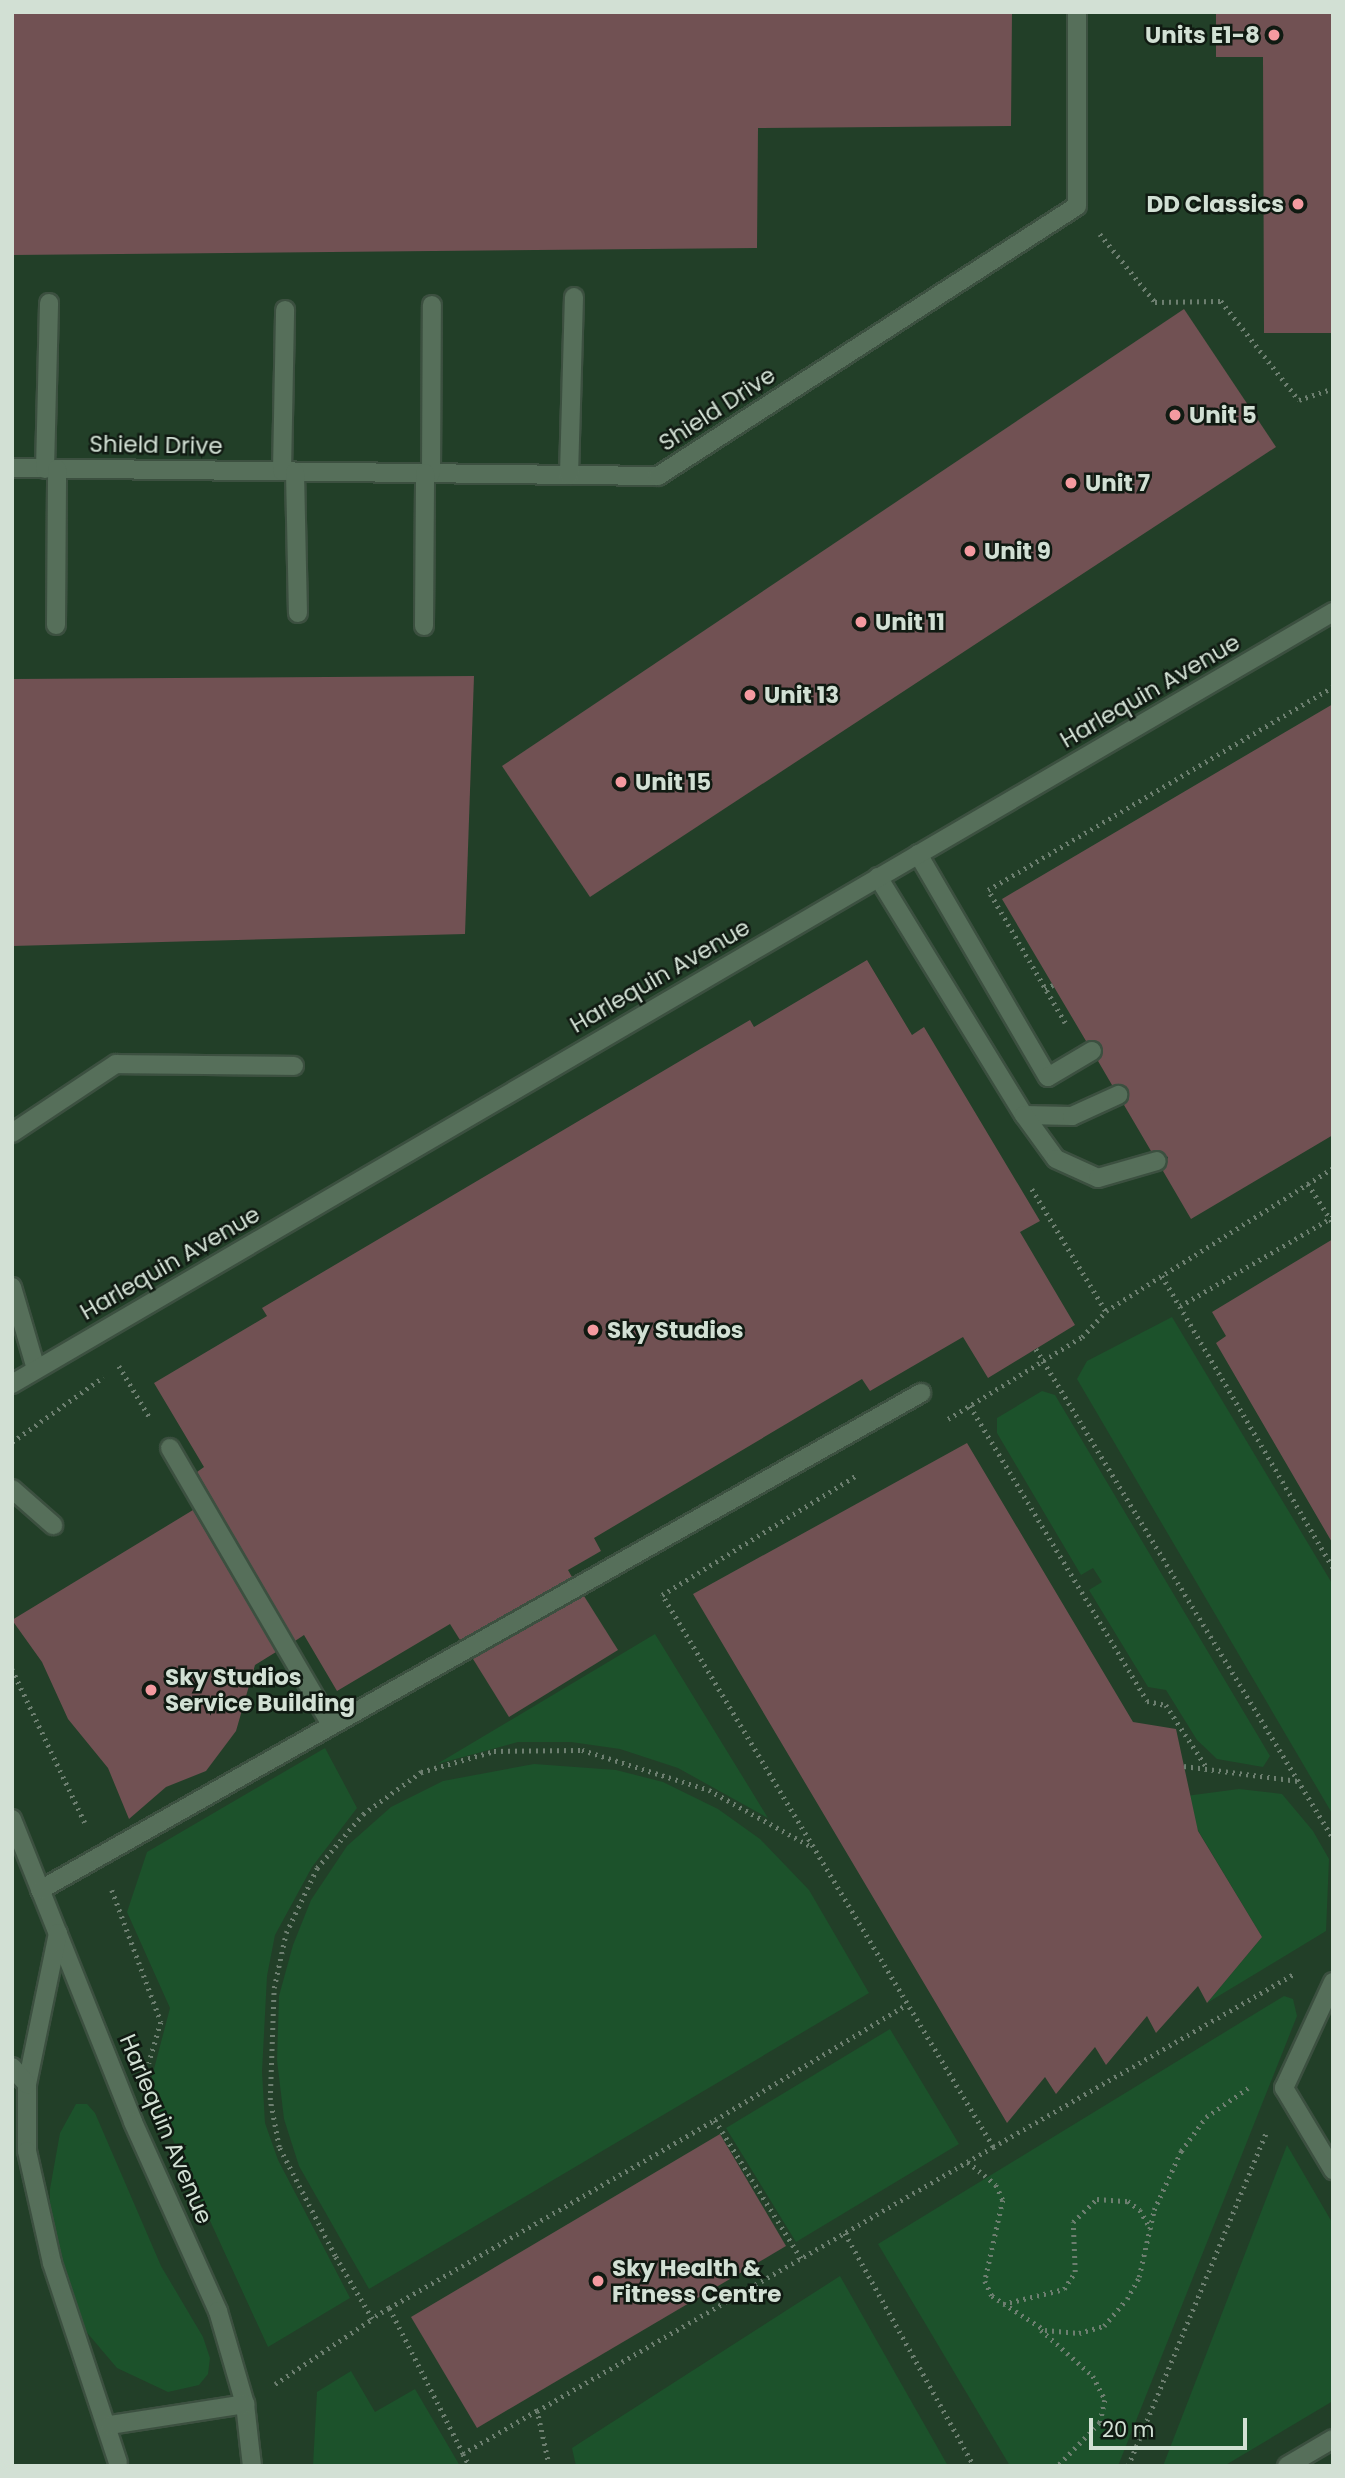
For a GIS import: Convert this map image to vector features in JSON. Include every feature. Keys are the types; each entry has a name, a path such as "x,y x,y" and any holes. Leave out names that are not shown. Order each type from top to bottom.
{"lane":[{"path":"1077,12 1077,206"},
{"name":"Shield Drive","path":"12,468 657,476 1077,206"},
{"path":"569,475 574,297"},
{"path":"49,303 56,625"},
{"path":"424,626 432,305"},
{"path":"285,310 288,471 298,613"},
{"name":"Harlequin Avenue","path":"12,1384 1333,612"},
{"path":"918,854 1048,1077 1092,1051"},
{"path":"878,877 1024,1115 1056,1159 1098,1178 1157,1161"},
{"path":"12,1133 116,1064 294,1066"},
{"path":"1024,1115 1072,1116 1118,1095"},
{"path":"12,1287 36,1369"},
{"path":"40,1890 921,1393"},
{"path":"170,1448 331,1725"},
{"path":"12,1489 52,1525"},
{"name":"Harlequin Avenue","path":"12,1819 133,2122 218,2311 245,2404 252,2466"},
{"path":"58,1933 27,2084 27,2151 37,2212 110,2426 118,2462"},
{"path":"1332,1983 1287,2082 1333,2169"},
{"path":"12,2067 27,2084"},
{"path":"110,2426 245,2404"},
{"path":"1287,2466 1333,2439"}],"path":[{"path":"1077,206 1156,302 1221,301 1300,400 1333,388"},
{"path":"1065,1023 988,890 1333,687"},
{"path":"1045,989 1053,985"},
{"path":"946,1420 1082,1337 1106,1311 1333,1168"},
{"path":"1029,1183 1106,1311"},
{"path":"1308,1184 1333,1223"},
{"path":"1180,1306 1331,1216"},
{"path":"1162,1276 1333,1567"},
{"path":"1036,1349 1333,1838"},
{"path":"12,1442 131,1359"},
{"path":"118,1366 135,1394"},
{"path":"970,1406 1147,1701 1166,1705 1207,1768"},
{"path":"863,1471 662,1595 905,2005 993,2147"},
{"path":"12,1669 99,1856 161,2022 146,2074"},
{"path":"372,2319 279,2147 270,2100 274,1989 286,1933 317,1868 363,1814 433,1768 494,1751 582,1750 709,1790 813,1847"},
{"path":"1184,1766 1298,1782"},
{"path":"463,2455 1300,1970 1332,1983"},
{"path":"272,2386 389,2308 715,2120 905,2005"},
{"path":"1038,2327 1079,2333 1104,2326 1139,2277 1166,2179 1206,2117 1226,2098 1287,2082"},
{"path":"1128,2466 1287,2082"},
{"path":"715,2120 801,2258"},
{"path":"968,2162 996,2185 1003,2200 985,2281 1002,2304 1038,2327 1093,2376 1105,2400 1100,2423 1058,2466"},
{"path":"1002,2304 1064,2290 1075,2272 1073,2222 1097,2199 1128,2201 1140,2210 1151,2230"},
{"path":"845,2233 974,2466"},
{"path":"389,2308 470,2466"},
{"path":"269,2374 275,2400"},
{"path":"537,2411 549,2466"}],"shaded area":[{"name":"Sky Studios","path":"12,12 1333,12 1333,2466 12,2466"},
{"path":"1172,1317 1333,1585 1333,1815 1077,1379 1087,1361"},
{"path":"1042,1391 1055,1395 1270,1756 1263,1767 1217,1759 1197,1740 1166,1690 1148,1687 1089,1590 1102,1582 1093,1568 1081,1575 997,1433 997,1418"},
{"path":"655,1634 768,1818 678,1768 620,1749 571,1742 518,1742 437,1764"},
{"path":"325,1748 357,1808 312,1867 275,1935 267,1976 262,2072 265,2123 278,2160 350,2298 268,2347 149,2088 170,2008 127,1912 147,1852"},
{"path":"534,1764 616,1770 663,1782 718,1809 760,1839 809,1890 869,1993 369,2289 299,2166 284,2119 277,2060 279,1996 293,1945 311,1900 347,1846 391,1807 443,1781"},
{"path":"1239,1789 1282,1794 1313,1831 1329,1859 1326,1931 1207,2003 1262,1937 1178,1797"},
{"path":"1284,1996 1293,1999 1297,2016 1118,2466 1010,2466 878,2244"},
{"path":"890,2029 959,2144 796,2242 726,2128"},
{"path":"76,2104 87,2104 95,2113 161,2266 203,2337 210,2358 208,2374 199,2385 168,2392 117,2368 84,2329 74,2308 50,2217 50,2189 60,2133"},
{"path":"1287,2145 1333,2224 1333,2401 1224,2466 1163,2466"},
{"path":"840,2276 948,2466 576,2466 572,2448"},
{"path":"351,2371 375,2412 415,2389 460,2466 313,2466 317,2392"}],"building":[{"path":"12,12 1012,12 1011,126 758,128 757,248 12,255"},
{"name":"DD Classics","path":"1216,12 1333,12 1333,333 1264,333 1263,57 1216,57"},
{"path":"1184,309 1276,447 590,897 502,766"},
{"path":"474,676 465,934 12,946 12,679"},
{"path":"1333,704 1333,1135 1191,1219 1163,1171 1168,1157 1151,1151 1124,1105 1128,1090 1112,1085 1098,1061 1102,1046 1086,1041 1002,899"},
{"name":"Sky Studios","path":"867,960 912,1035 924,1027 1040,1221 1020,1232 1075,1325 988,1378 963,1337 870,1391 862,1379 594,1538 601,1551 568,1570 572,1577 460,1640 450,1624 337,1691 304,1635 295,1641 197,1472 204,1467 154,1383 267,1316 262,1308 750,1020 754,1027"},
{"path":"1333,1239 1333,1544 1216,1343 1226,1336 1212,1312"},
{"path":"967,1443 1133,1722 1176,1729 1198,1831 1262,1937 1207,2003 1198,1986 1156,2033 1147,2016 1106,2065 1095,2047 1056,2094 1045,2077 1007,2123 693,1594"},
{"name":"Sky Studios Service Building","path":"193,1510 276,1652 255,1665 236,1731 206,1771 166,1787 129,1819 108,1768 68,1719 42,1662 12,1620"},
{"path":"584,1596 618,1650 509,1717 473,1659"},
{"name":"Sky Health & Fitness Centre","path":"720,2134 786,2246 477,2428 411,2317"}],"place":[{"name":"Units E1-8","path":"1274,35"},
{"name":"DD Classics","path":"1298,204"},
{"name":"Unit 5","path":"1175,415"},
{"name":"Unit 7","path":"1071,483"},
{"name":"Unit 9","path":"970,551"},
{"name":"Unit 11","path":"861,622"},
{"name":"Unit 13","path":"750,695"},
{"name":"Unit 15","path":"621,782"},
{"name":"Sky Studios","path":"593,1330"},
{"name":"Sky Studios Service Building","path":"151,1690"},
{"name":"Sky Health & Fitness Centre","path":"598,2281"}]}
